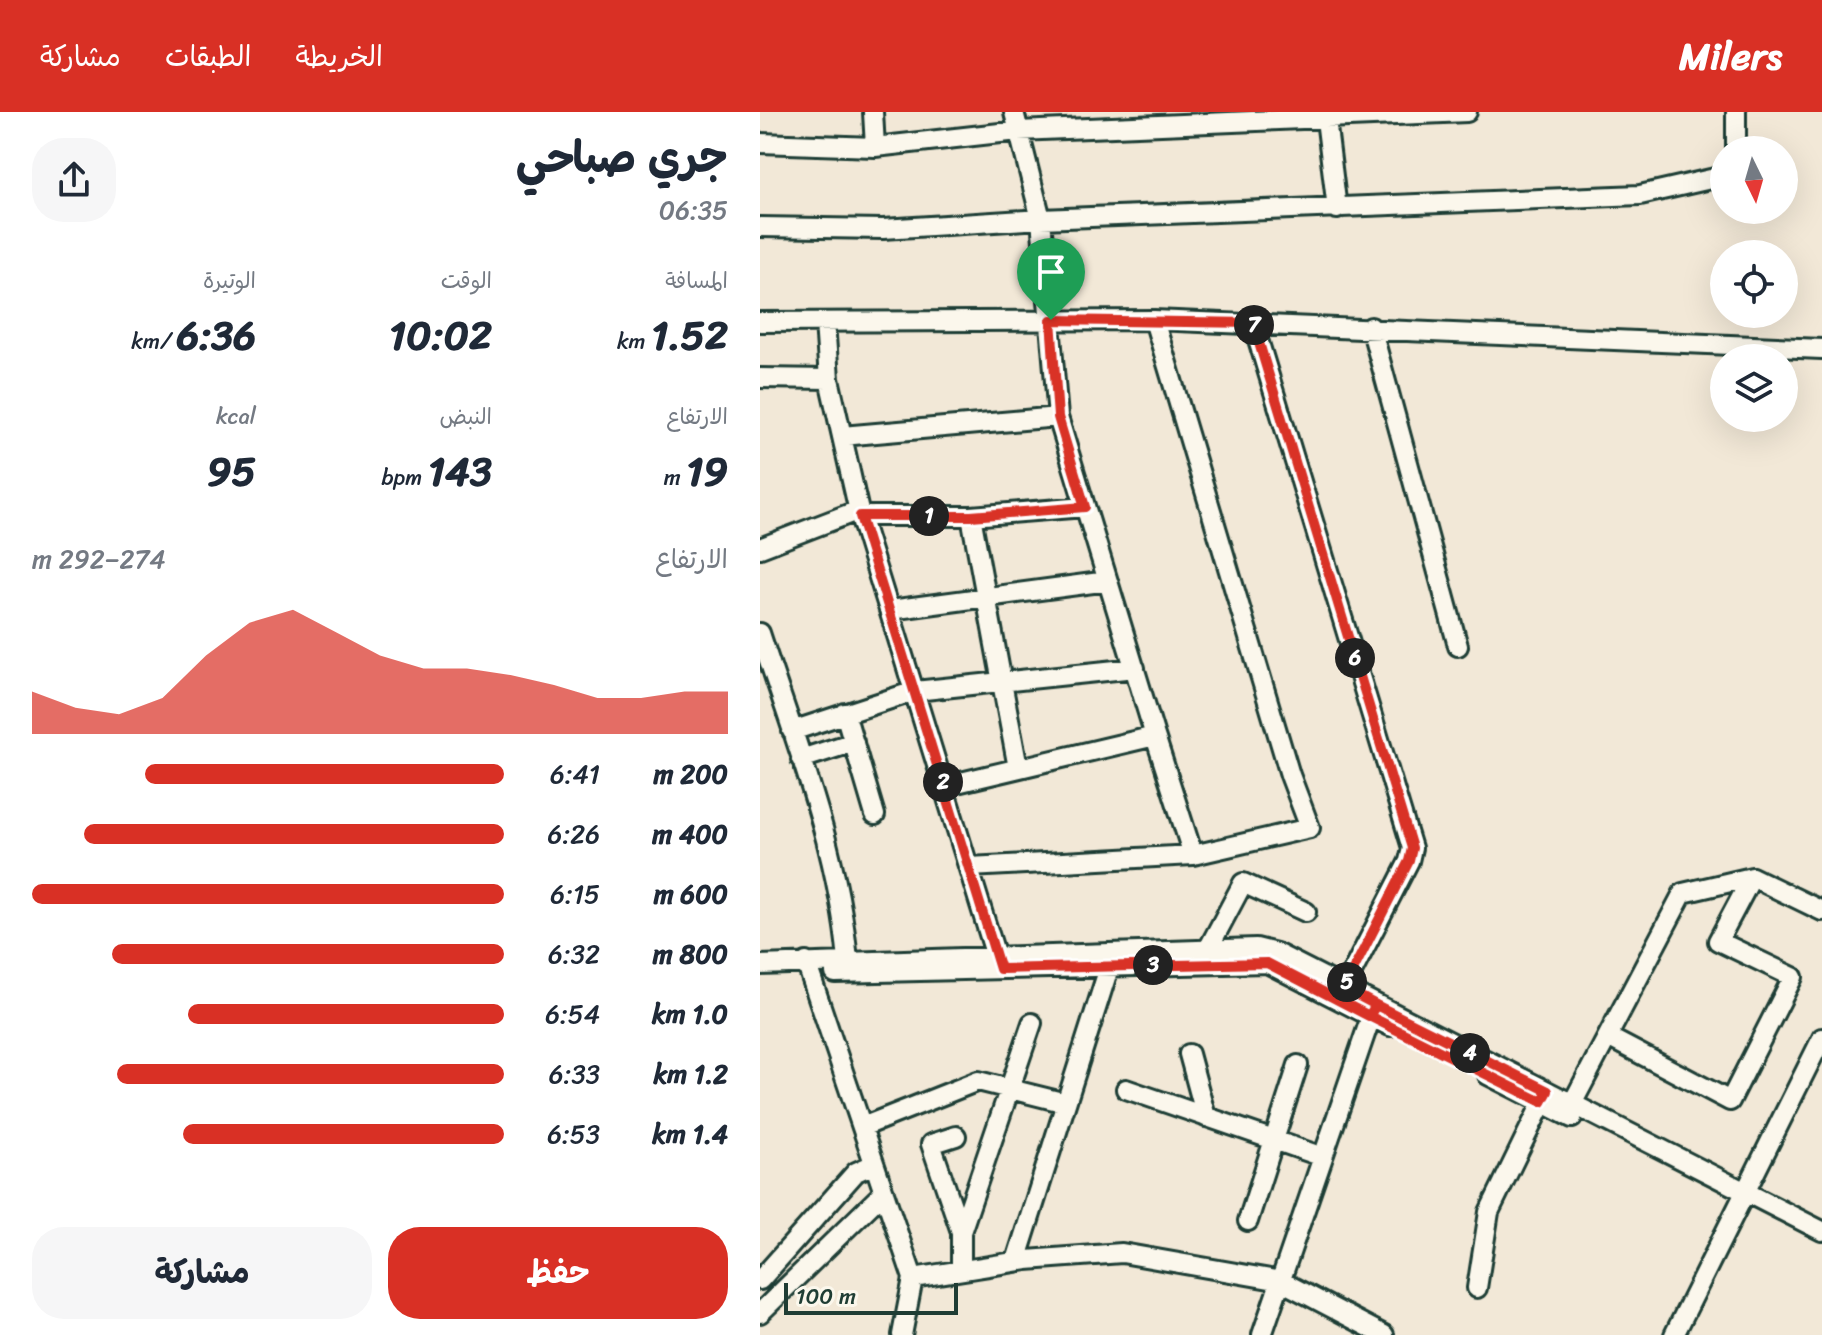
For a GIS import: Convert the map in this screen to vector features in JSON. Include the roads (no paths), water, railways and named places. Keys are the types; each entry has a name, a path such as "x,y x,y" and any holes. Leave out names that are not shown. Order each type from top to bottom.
{"street":[{"path":"873,112 875,147"},
{"path":"760,143 875,147 1016,121 1326,119 1467,112"},
{"path":"1736,112 1736,136"},
{"path":"1326,119 1337,209"},
{"path":"1016,121 1041,219 1058,417 1193,855"},
{"path":"760,227 883,229 1041,219 1640,195 1710,179"},
{"path":"969,867 1193,855 1310,828 1290,775 1154,320"},
{"path":"760,322 1154,320 1371,327 1822,349"},
{"path":"825,322 829,379 860,513 998,962"},
{"path":"1253,323 1412,848 1409,861 1344,988"},
{"path":"1371,327 1458,646"},
{"path":"760,378 829,379"},
{"path":"842,436 1058,417"},
{"path":"760,548 860,513 971,516 1085,507"},
{"path":"971,516 1018,768"},
{"path":"890,610 1108,581"},
{"path":"760,633 834,865 842,901 848,961"},
{"path":"792,731 915,691 1002,679 1135,668"},
{"path":"845,713 875,815"},
{"path":"944,786 1155,736"},
{"path":"801,759 854,742"},
{"path":"1572,1104 1683,893 1752,877 1822,911"},
{"path":"1608,1037 1730,1101 1793,977 1718,941 1752,877"},
{"path":"1208,949 1243,883 1306,912"},
{"path":"1112,959 1208,949 1256,948 1276,953 1344,988 1372,1010"},
{"path":"1016,1261 1112,959"},
{"path":"760,965 808,968 1112,959 1267,963 1372,1010 1743,1197 1822,1231"},
{"path":"760,975 848,961 998,962"},
{"path":"808,968 913,1278 902,1335"},
{"path":"1262,1335 1372,1010"},
{"path":"961,1232 1032,1023"},
{"path":"1674,1335 1822,1038"},
{"path":"1189,1054 1206,1117"},
{"path":"1248,1221 1298,1065"},
{"path":"862,1127 978,1081 1066,1103"},
{"path":"1126,1089 1323,1157"},
{"path":"1545,1096 1572,1104 1743,1197"},
{"path":"1477,1288 1489,1212 1545,1096"},
{"path":"956,1136 931,1144 961,1232 961,1270"},
{"path":"760,1280 817,1212 856,1172 874,1164"},
{"path":"760,1313 884,1192"},
{"path":"913,1278 1016,1261 1122,1253 1281,1281 1384,1335"}]}
